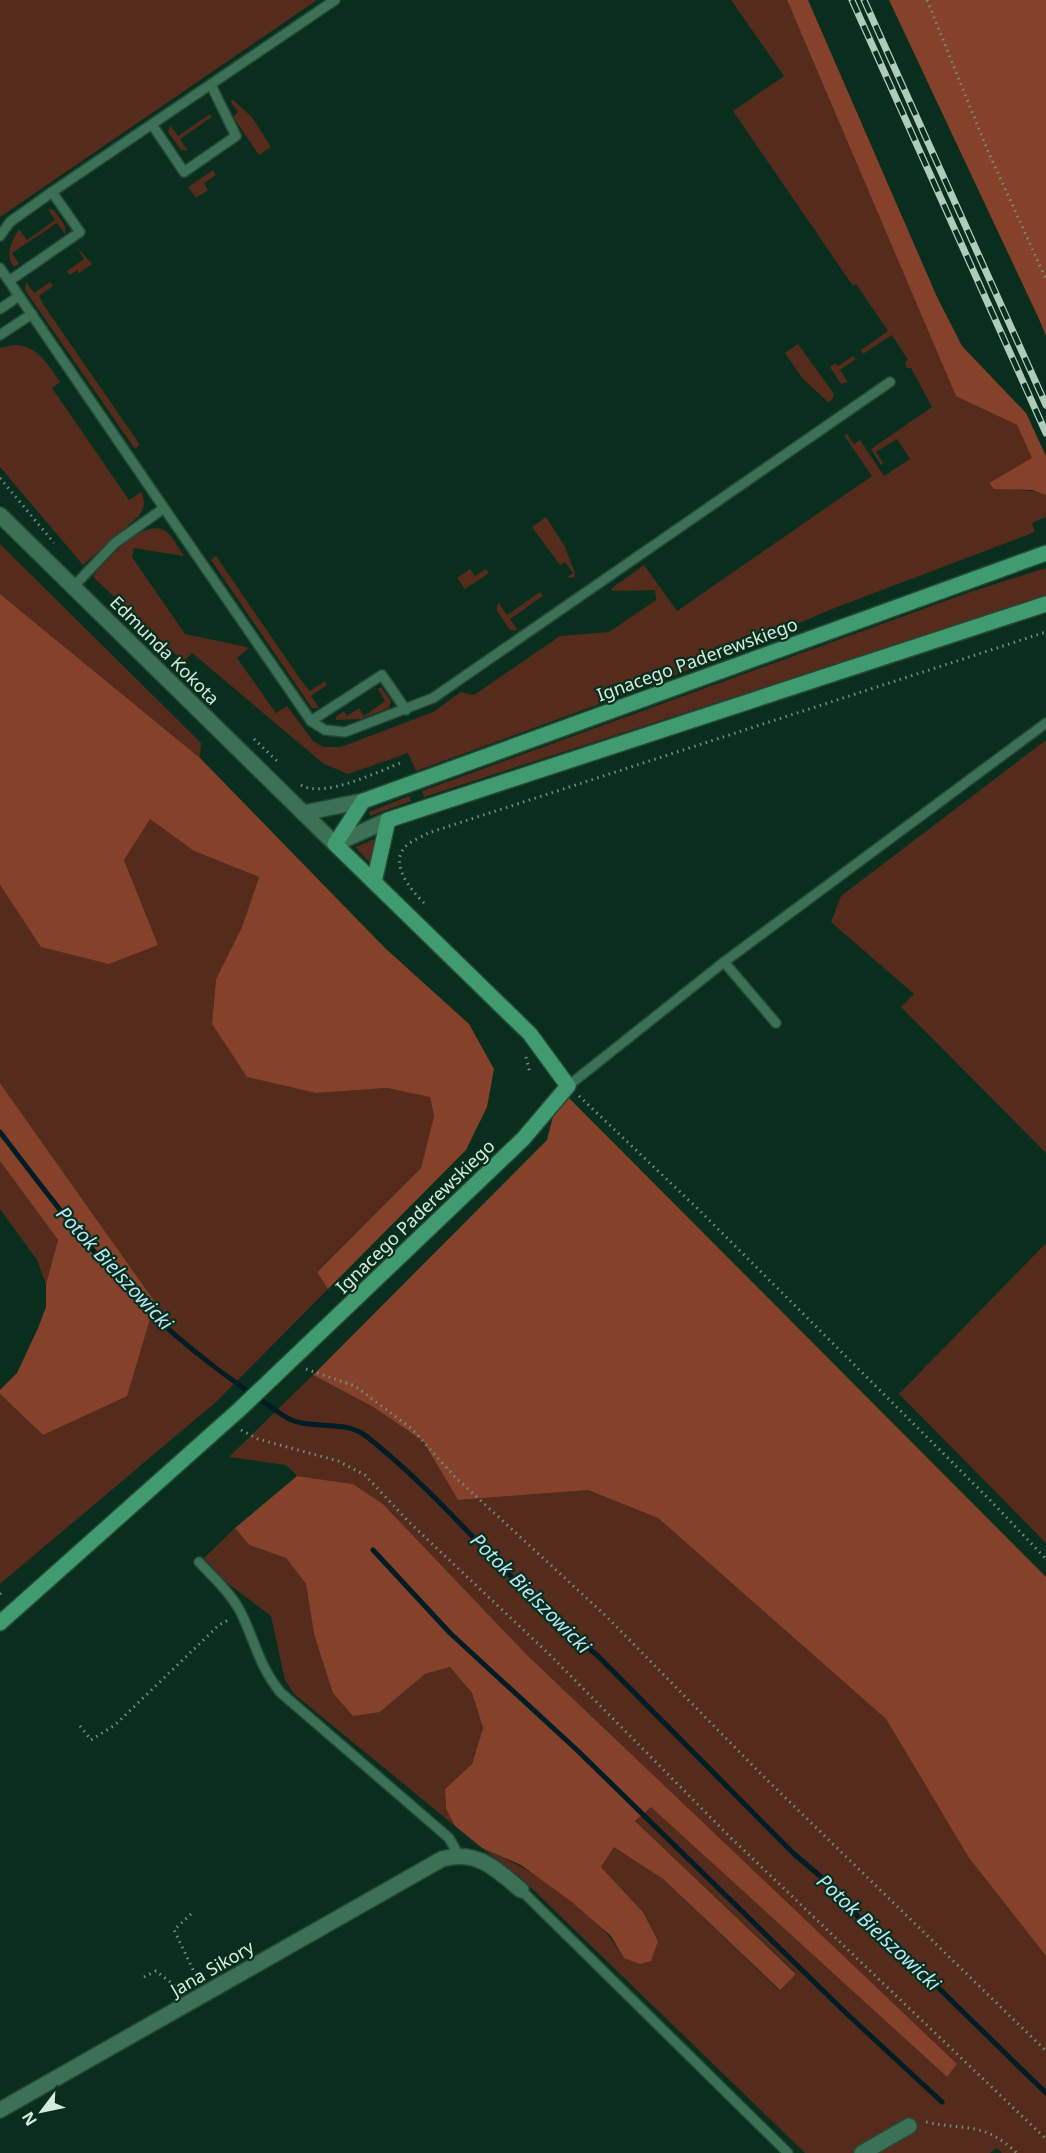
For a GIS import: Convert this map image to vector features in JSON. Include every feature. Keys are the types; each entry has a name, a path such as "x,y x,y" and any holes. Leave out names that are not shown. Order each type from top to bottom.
{"main road":[{"name":"Ignacego Paderewskiego","path":"363,801 1045,554"},
{"path":"374,882 388,820 1046,604"},
{"path":"363,801 335,844 530,1034 567,1086"},
{"name":"Ignacego Paderewskiego","path":"0,1623 235,1415 523,1139 567,1086"}],"street":[{"name":"Edmunda Kokota","path":"0,515 303,813"},
{"path":"303,813 363,801"},
{"path":"303,813 335,844 388,820"},
{"path":"458,1854 471,1856 495,1868 521,1890"},
{"name":"Jana Sikory","path":"0,2110 197,1994 442,1859 458,1854"},
{"path":"862,2153 909,2126"}],"lane":[{"path":"0,236 10,222 52,192 153,126 335,0"},
{"path":"153,126 184,172 236,136 211,85"},
{"path":"9,281 80,232 52,192"},
{"path":"0,268 311,721 325,730 345,732 433,698 890,382"},
{"path":"0,309 19,296"},
{"path":"0,335 32,314"},
{"path":"74,586 115,543 165,508"},
{"path":"311,721 382,675 406,710"},
{"path":"567,1086 724,962 1046,723"},
{"path":"724,962 776,1023"},
{"path":"199,1562 234,1601 244,1617 256,1654 268,1677 280,1692 449,1838 458,1854"},
{"path":"521,1890 788,2153"}],"path":[{"path":"927,0 987,149 1046,279"},
{"path":"0,478 60,551"},
{"path":"424,903 405,882 401,859 408,844 428,833 1046,632"},
{"path":"249,735 279,764"},
{"path":"295,781 303,787 320,789 345,783 403,762"},
{"path":"567,1086 697,1208 989,1499 1046,1559"},
{"path":"292,1360 299,1367 355,1386 412,1428 454,1476 606,1616 762,1775 1046,2051"},
{"path":"235,1415 258,1439 338,1461 365,1475 410,1523 549,1654 729,1836 1046,2139"},
{"path":"80,1726 91,1740 116,1725 219,1625 228,1619 244,1617"},
{"path":"191,1914 174,1929 197,1994"},
{"path":"144,1977 156,1971 197,1994"},
{"path":"909,2126 923,2122 978,2128 997,2136 1017,2153"}],"shaded area":[{"path":"0,0 317,0 0,217"},
{"path":"731,0 787,0 956,395 1017,425 1033,459 989,484 1046,495 1046,517 1032,523 1035,532 832,609 657,683 416,771 408,753 348,774 324,764 192,653 184,662 93,577 96,572 119,548 139,533 149,529 159,529 168,533 184,556 134,548 132,557 185,634 247,647 248,649 237,658 276,713 287,706 314,742 324,747 341,747 433,712 461,692 474,695 560,636 609,632 656,600 655,590 612,591 612,588 644,565 677,611 872,476 845,437 846,433 854,444 860,440 884,476 910,459 897,439 876,452 883,463 881,465 871,449 932,407 911,368 907,368 905,362 908,360 892,335 863,354 861,350 888,331 856,284 853,286 733,111 784,76"},
{"path":"787,0 808,0 937,297 962,346 1026,413 1046,456 1046,495 1032,490 994,489 989,483 1032,458 1017,425 956,396"},
{"path":"889,0 1046,0 1046,336 1039,319"},
{"path":"233,100 252,117 271,147 259,155 233,117 238,112 230,101"},
{"path":"210,114 212,117 180,139 188,151 181,150 168,132 170,125 178,136"},
{"path":"213,170 216,175 204,183 208,190 196,198 188,187"},
{"path":"48,209 54,210 65,226 65,234 57,223 12,253 19,264 14,267 9,253 19,229 27,240 55,220"},
{"path":"77,247 92,264 79,273 77,270 70,275 67,271 84,259"},
{"path":"26,282 34,293 50,282 53,286 39,296 43,304 140,445 135,449 25,290"},
{"path":"798,344 834,394 832,400 828,402 803,379 785,353"},
{"path":"14,345 30,348 42,357 60,382 52,388 129,500 141,492 144,498 139,516 83,565 0,467 0,348"},
{"path":"853,356 856,359 840,370 848,382 841,384 830,367 835,363 838,366"},
{"path":"546,517 564,545 575,573 574,578 567,577 573,573 565,562 560,565 532,527"},
{"path":"0,544 201,743 200,758 0,594"},
{"path":"216,556 303,683 310,691 325,681 327,685 311,696 319,708 312,708 211,560"},
{"path":"1046,568 1046,596 424,797 422,791 970,592"},
{"path":"470,569 475,576 486,569 489,573 465,589 457,578"},
{"path":"540,592 543,596 510,619 518,631 510,630 497,611 497,605 499,603 507,615"},
{"path":"0,594 200,758 385,948 469,1024 494,1069 487,1107 466,1150 328,1289 317,1272 421,1168 434,1116 430,1097 387,1088 316,1093 247,1077 212,1024 216,979 242,927 259,877 194,851 150,819 124,860 158,945 109,964 41,947 0,885"},
{"path":"381,687 391,701 389,708 361,719 336,720 336,717 344,711 347,716 359,708 364,716 385,701 378,689"},
{"path":"1046,740 1046,1153 901,1007 914,994 831,922 841,896"},
{"path":"409,796 411,801 370,816 369,812"},
{"path":"149,818 194,851 259,877 242,927 216,979 212,1024 247,1076 316,1093 387,1088 430,1096 434,1116 421,1168 317,1271 328,1289 216,1402 0,1584 0,1394 43,1435 155,1302 0,1083 0,885 42,947 158,945 124,860"},
{"path":"377,840 370,863 355,847"},
{"path":"0,1083 155,1302 127,1396 43,1435 0,1394 0,1390 17,1373 38,1328 46,1307 46,1284 58,1240 0,1161"},
{"path":"560,1089 1046,1577 1046,1956 969,1858 886,1719 658,1518 588,1490 458,1500 423,1441 373,1407 313,1375 547,1140"},
{"path":"0,1161 58,1240 46,1284 37,1260 0,1209"},
{"path":"1046,1243 1046,1543 899,1394"},
{"path":"313,1375 373,1407 423,1441 458,1500 588,1490 658,1518 886,1719 969,1858 1046,1956 1046,2153 1002,2153 997,2148 990,2153 805,2153 519,1876 482,1848 543,1879 562,1892 597,1923 624,1958 658,1941 643,1912 601,1867 614,1846 663,1879 779,1990 796,1973 635,1821 651,1806 947,2077 956,2064 526,1654 383,1504 353,1484 297,1476 286,1465 229,1457"},
{"path":"297,1476 353,1484 383,1504 526,1654 957,2064 947,2077 651,1807 635,1821 796,1974 780,1990 663,1879 614,1847 601,1867 643,1912 658,1941 651,1961 640,1964 624,1958 611,1936 572,1902 521,1865 482,1848 455,1826 446,1809 445,1789 472,1764 483,1728 472,1693 450,1667 425,1674 380,1712 353,1716 333,1693 314,1634 306,1584 286,1558 249,1545 235,1528"},
{"path":"235,1528 249,1545 286,1558 306,1584 314,1634 380,1712 425,1674 450,1667 472,1693 483,1728 472,1764 445,1789 446,1809 455,1826 294,1694 285,1680 271,1616 226,1582 204,1558"}],"waterway":[{"name":"Potok Bielszowicki","path":"0,1132 88,1244 161,1322 212,1365 284,1416 293,1421 357,1431 397,1462 537,1603 597,1655 793,1853 847,1899 858,1917 917,1967 1046,2093"},
{"path":"373,1550 450,1633 578,1751 846,2013 942,2102"}],"railway":[{"path":"852,0 1046,433"},
{"path":"864,0 1046,405"}]}
